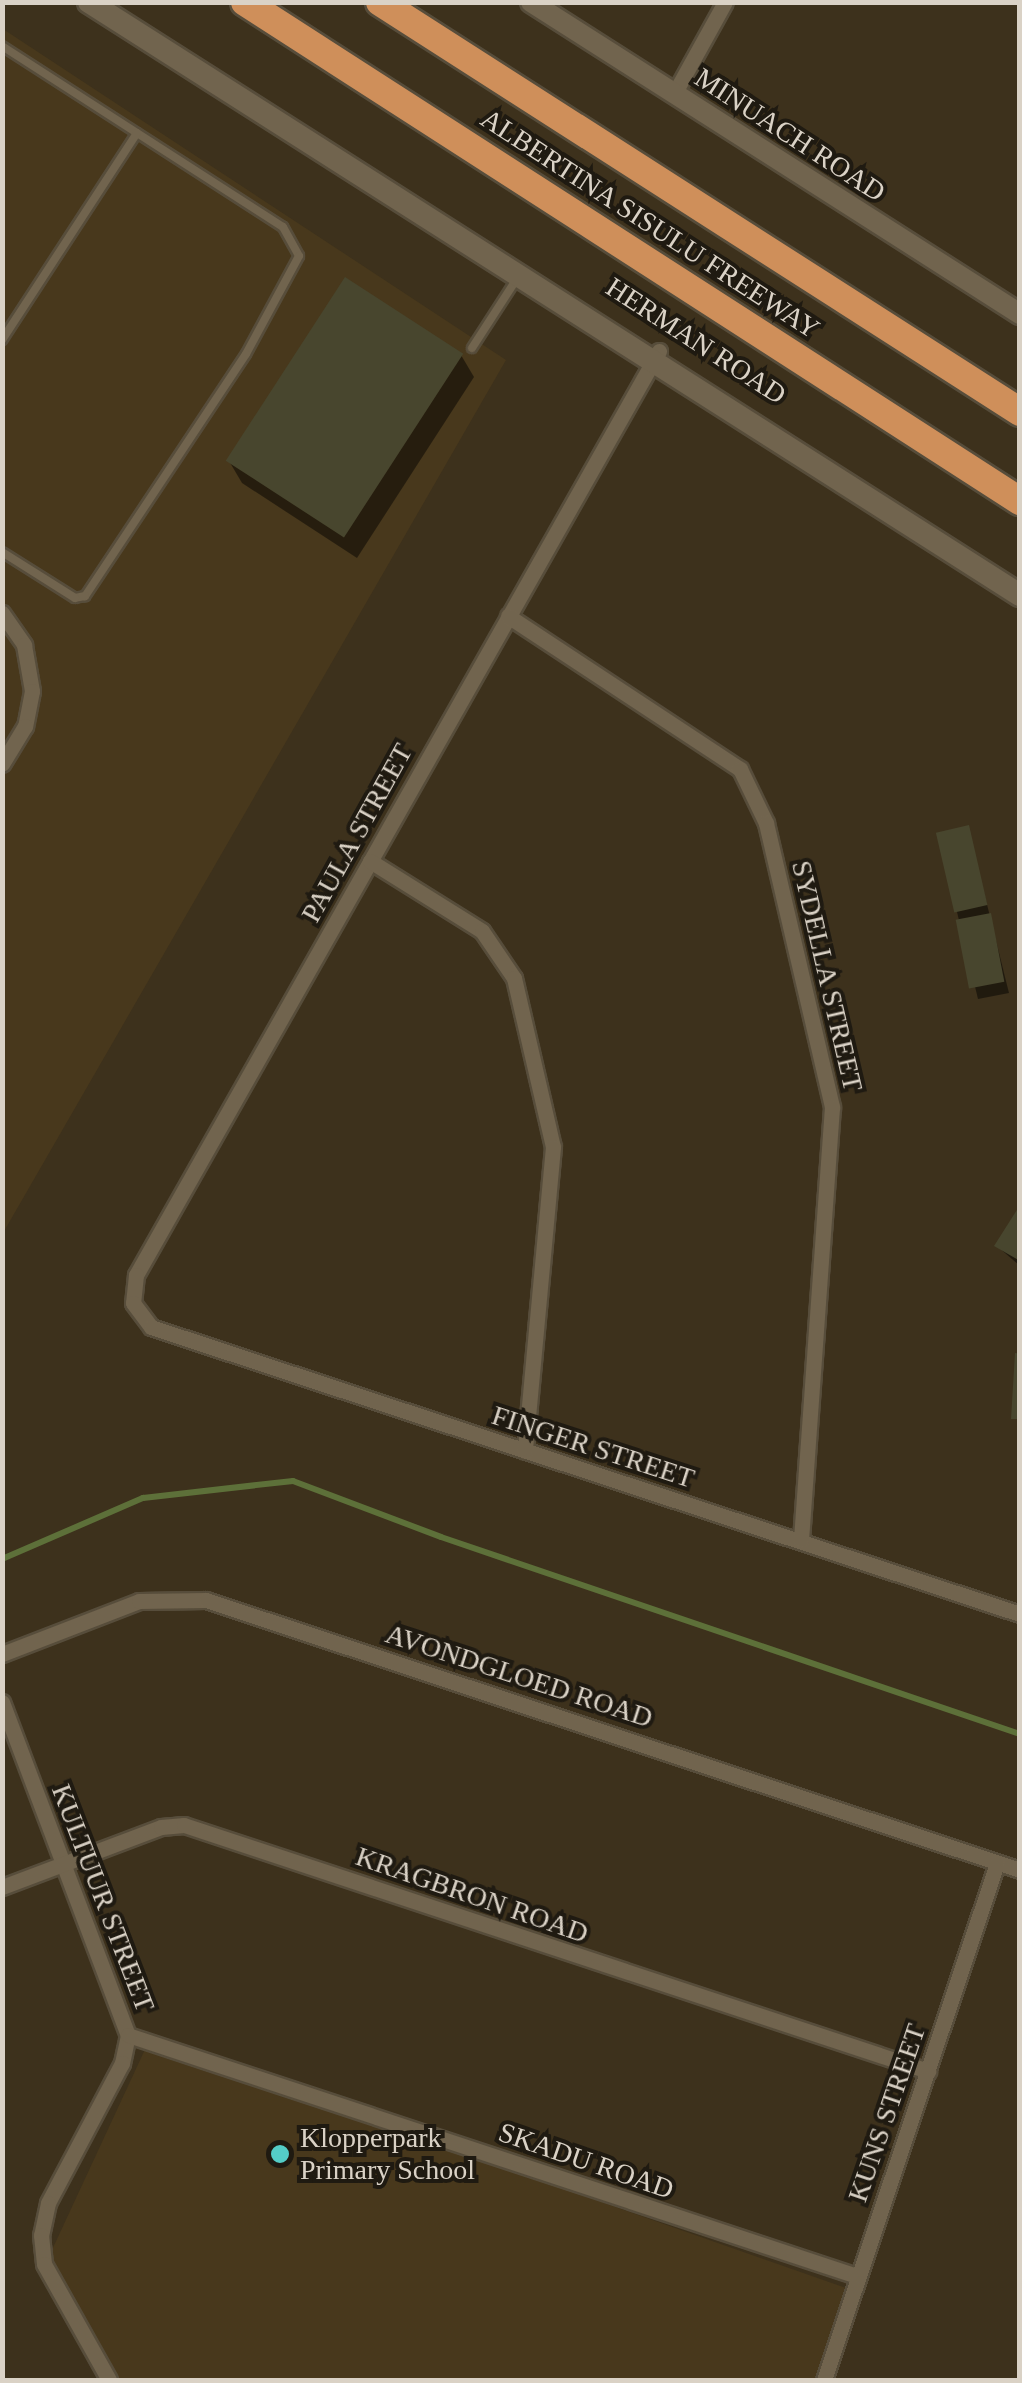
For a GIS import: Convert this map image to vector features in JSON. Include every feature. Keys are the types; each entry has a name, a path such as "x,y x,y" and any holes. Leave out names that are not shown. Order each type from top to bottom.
{"highway":[{"name":"ALBERTINA SISULU FREEWAY","path":"245,2 1020,500"},
{"name":"ALBERTINA SISULU FREEWAY","path":"380,2 1020,412"}],"main road":[{"name":"HERMAN ROAD","path":"88,2 465,242 516,280 656,358 847,474 884,507 1020,595"},
{"name":"HERMAN ROAD","path":"465,242 500,252 656,358"}],"street":[{"name":"MINUACH ROAD","path":"531,2 1020,314"},
{"path":"674,94 726,2"},
{"name":"PAULA STREET","path":"150,1327 133,1303 136,1274 656,358"},
{"path":"2,614 24,645 32,691 25,726 2,764"},
{"name":"SYDELLA STREET","path":"508,616 732,762 762,808 832,1107 801,1540"},
{"path":"370,862 482,930 514,978 553,1147 524,1451"},
{"name":"FINGER STREET","path":"150,1327 1020,1614"},
{"name":"AVONDGLOED ROAD","path":"2,1654 139,1601 176,1595 206,1600 1020,1870"},
{"name":"KULTUUR STREET","path":"2,1702 128,2036 122,2063 48,2203 41,2235 44,2264 109,2380"},
{"name":"KRAGBRON ROAD","path":"2,1887 161,1826 184,1826 928,2071"},
{"name":"KUNS STREET","path":"824,2380 997,1863"},
{"name":"SKADU ROAD","path":"128,2036 857,2276"}],"lane":[{"path":"2,46 283,227 297,243 296,272 85,596 75,598 2,552"},
{"path":"2,340 137,133"},
{"path":"472,348 516,280"}],"shaded area":[{"path":"3,29 506,360 3,1233"},
{"name":"Klopperpark Primary School","path":"148,2043 846,2288 836,2380 107,2380 45,2265"}],"building":[{"path":"345,277 463,354 344,537 226,461"},
{"path":"969,825 987,905 954,913 936,833"},
{"path":"991,913 1004,982 969,989 956,920"},
{"path":"1020,1205 1020,1261 994,1246"},
{"path":"1015,1353 1020,1354 1020,1419 1011,1419"}],"waterway":[{"path":"2,1559 143,1498 293,1481 441,1537 1020,1734"}],"place":[{"name":"Klopperpark Primary School","path":"280,2154"}]}
